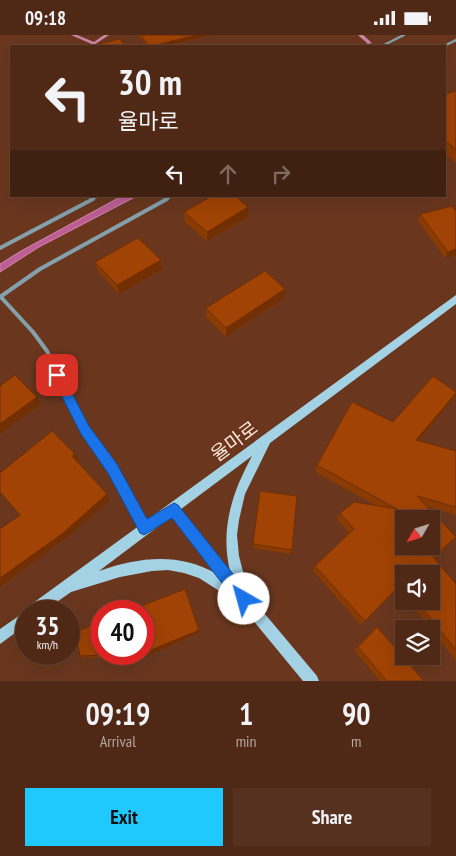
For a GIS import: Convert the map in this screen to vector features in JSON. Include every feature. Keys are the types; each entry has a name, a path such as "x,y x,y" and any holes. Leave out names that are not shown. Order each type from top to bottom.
{"street":[{"name":"율마로","path":"49,600 456,299"},
{"path":"244,599 232,551 232,527 235,504 242,485 268,439"},
{"path":"174,509 244,599 312,681"},
{"path":"62,590 145,564 171,563 201,572 244,599"},
{"path":"0,637 15,625"}],"lane":[{"path":"384,45 404,35"},
{"path":"0,248 96,197"},
{"path":"144,529 112,469 80,421 46,351 33,332 0,296 40,269 170,197"}],"shaded area":[{"path":"120,197 135,197 39,247 0,272 0,264"}],"building":[{"path":"141,35 196,35 156,45 148,45"},
{"path":"120,39 124,45 98,45"},
{"path":"456,91 456,150 446,141 446,94"},
{"path":"210,197 236,197 248,207 207,232 184,212"},
{"path":"452,206 456,211 456,249 448,252 420,214"},
{"path":"138,238 161,260 117,285 95,262"},
{"path":"265,271 285,289 226,328 206,308"},
{"path":"15,375 37,397 0,424 0,386"},
{"path":"433,376 456,392 416,440 456,451 456,507 417,496 430,510 395,510 395,555 435,555 433,557 440,565 395,565 395,590 365,621 315,566 354,529 340,513 354,502 397,509 317,465 352,402 393,422"},
{"path":"52,431 75,454 72,456 107,494 62,534 0,578 0,529 20,515 0,492 0,473"},
{"path":"260,491 297,496 292,550 253,544"},
{"path":"440,520 456,537 440,551"},
{"path":"440,565 456,584 456,650 440,630 440,620 432,620 424,610 440,610"},
{"path":"185,589 199,630 155,648 155,601"},
{"path":"90,626 90,656 80,656 80,630"},
{"path":"377,627 395,648 395,665 410,665 424,681 387,681 358,647"}],"waterway":[{"path":"73,35 94,44 107,35"},
{"path":"360,35 370,43"}],"route":[{"path":"57,375 85,430 112,469 144,529 174,509 244,599"}]}
